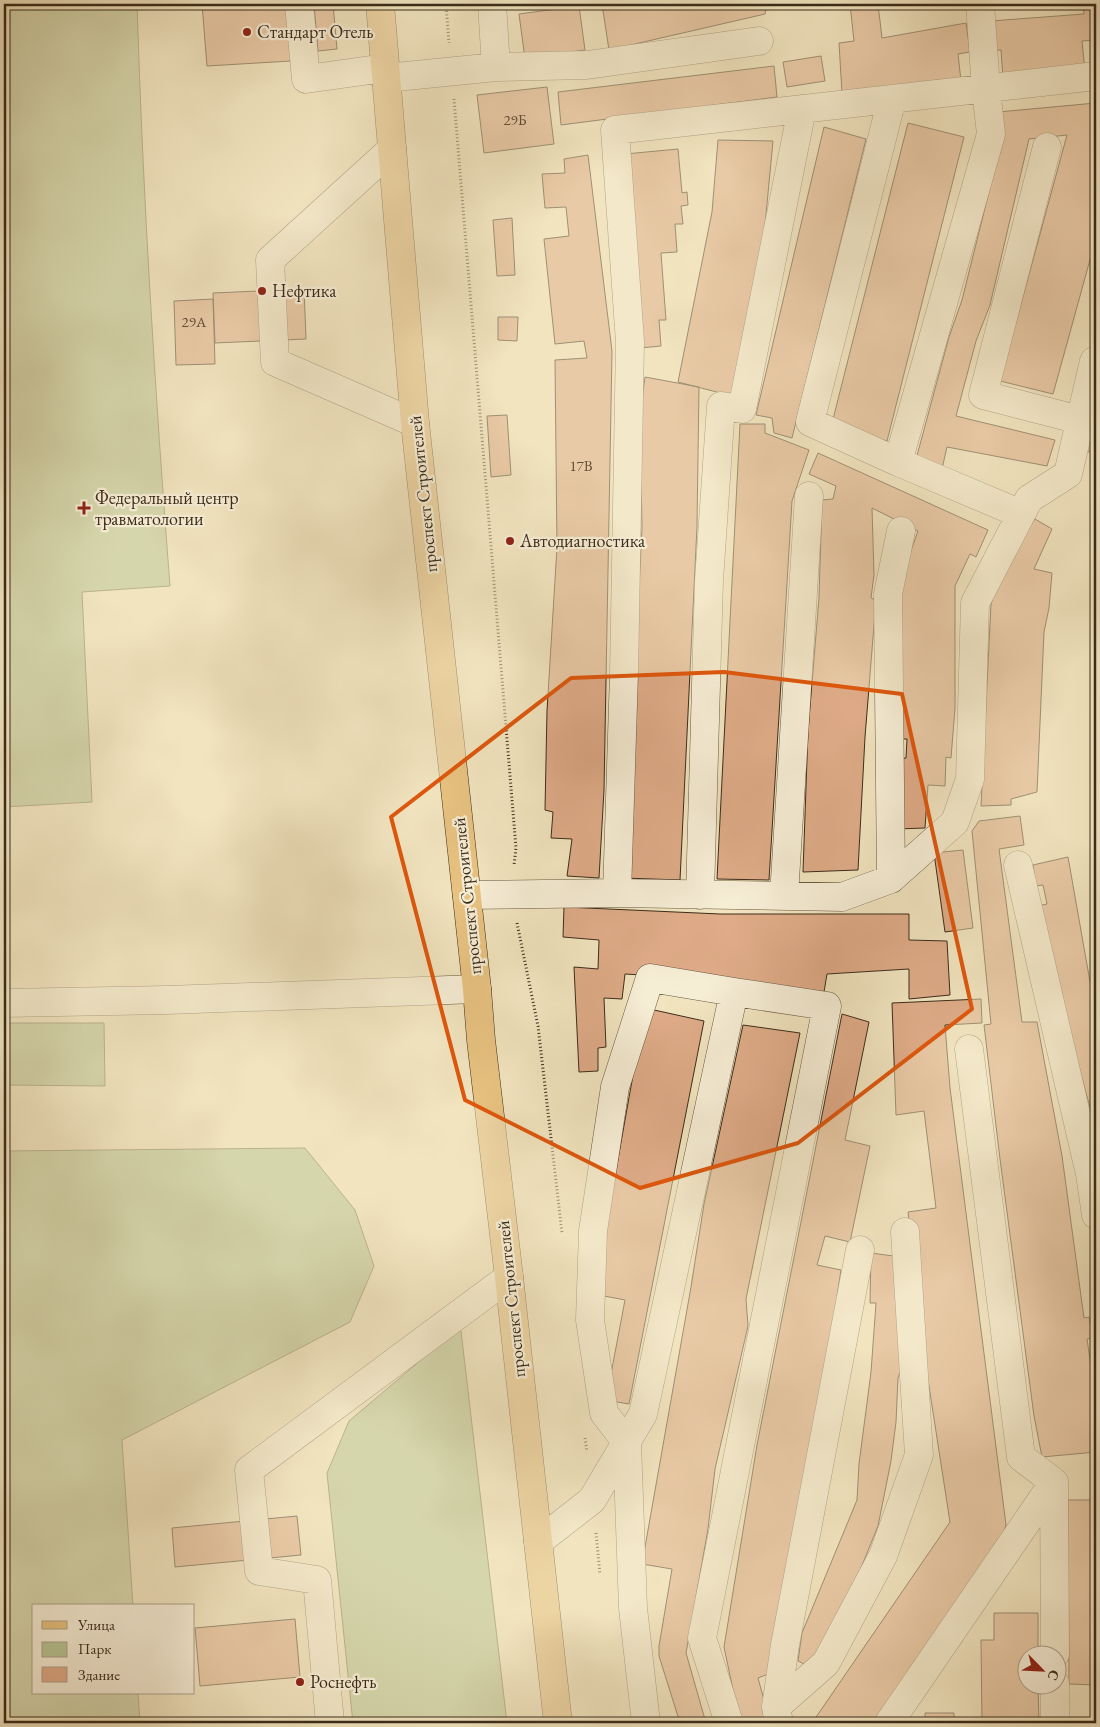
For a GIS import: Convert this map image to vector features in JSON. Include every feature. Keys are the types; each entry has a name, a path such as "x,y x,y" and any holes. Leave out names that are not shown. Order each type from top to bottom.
{"main road":[{"name":"проспект Строителей","path":"380,4 415,423 481,1040 558,1723"}],"street":[{"path":"300,4 306,79 496,67 587,65 759,41"},
{"path":"492,4 496,67"},
{"path":"898,462 991,134 980,4"},
{"path":"618,894 625,663 630,342 615,130 1096,76"},
{"path":"892,99 810,422 898,462 1022,514"},
{"path":"700,895 710,580 721,406 742,409 802,109"},
{"path":"1047,147 983,395 1080,420"},
{"path":"392,150 270,260 275,362 415,423"},
{"path":"466,895 618,894 842,897 891,878 954,822 970,779 975,603 1029,499 1068,474 1095,357"},
{"path":"784,896 809,496"},
{"path":"891,878 888,594 901,531"},
{"path":"1018,865 1090,1174 1096,1215"},
{"path":"646,1723 633,1608 626,1442 604,1413 590,1320 593,1231 616,1087 650,978 827,1006 702,1638 729,1723"},
{"path":"4,1003 177,1000 477,989"},
{"path":"538,1542 592,1500 643,1414 734,992"},
{"path":"969,1049 1021,1457 1054,1482"},
{"path":"778,1715 826,1663 884,1556 918,1455 905,1232"},
{"path":"778,1715 787,1635 860,1250"},
{"path":"330,1723 318,1580 259,1571 249,1470 509,1277"},
{"path":"1054,1482 1055,1644"},
{"path":"889,1723 1054,1482"},
{"path":"1055,1694 1055,1723"}],"highlighted area":[{"path":"724,672 902,694 972,1009 798,1143 640,1188 465,1100 391,817 571,678"}],"green space":[{"name":"Федеральный центр травматологии","path":"4,4 137,4 150,295 170,586 82,592 92,802 4,807"},
{"path":"4,1023 104,1023 105,1086 4,1085"},
{"path":"305,1148 355,1210 374,1266 350,1322 122,1440 133,1604 32,1604 32,1694 138,1694 140,1723 4,1723 4,1151"},
{"path":"461,1331 507,1723 353,1723 327,1473 349,1421 454,1332"}],"building":[{"name":"Стандарт Отель","path":"202,4 288,4 291,61 207,66"},
{"path":"314,4 333,4 337,49 318,51"},
{"path":"602,4 767,4 765,14 609,50"},
{"path":"850,4 878,4 882,38 966,23 970,52 958,54 961,81 842,93 839,43 854,41"},
{"path":"1083,4 1096,4 1096,40 1082,41 1085,71 1003,79 1001,50 993,50 991,21 1084,14"},
{"path":"579,6 585,50 525,59 519,14"},
{"path":"821,56 825,81 787,87 783,62"},
{"path":"774,66 777,97 561,125 558,92"},
{"path":"547,87 554,144 484,153 477,95"},
{"path":"1096,103 1096,238 1053,394 1000,381 1067,135 1029,139 990,305 976,341 956,416 1055,440 1047,466 947,447 942,469 915,463 949,337 962,300 1002,140 998,112"},
{"path":"908,123 964,137 887,441 831,427"},
{"path":"824,127 866,139 792,438 774,433 772,418 756,415"},
{"path":"718,140 773,141 763,246 732,396 678,382 712,212"},
{"path":"678,149 682,193 687,192 688,205 681,206 683,224 675,224 677,252 661,253 666,320 659,320 661,346 640,348 625,154"},
{"path":"588,155 612,351 604,790 599,878 567,876 572,839 551,838 553,812 545,810 547,711 557,547 555,360 587,358 584,341 555,344 544,239 569,236 566,207 545,208 542,174 565,173 564,159"},
{"path":"512,218 515,275 497,276 493,220"},
{"path":"304,289 306,339 215,343 213,293"},
{"path":"213,299 215,364 176,365 174,301"},
{"path":"498,317 518,317 517,341 498,340"},
{"path":"645,377 699,387 697,526 680,880 624,878 642,528 640,415"},
{"path":"1096,393 1096,453 1084,451"},
{"path":"507,415 511,475 491,477 487,416"},
{"path":"740,424 765,424 765,433 809,450 792,501 769,880 717,879"},
{"path":"818,453 988,530 976,557 970,554 955,586 955,708 951,758 946,757 945,786 928,785 925,828 896,829 898,759 906,758 907,739 898,739 895,595 918,531 872,508 874,575 871,598 876,600 865,737 858,870 803,872 808,731 819,598 822,500 833,499 836,486 809,474"},
{"path":"1035,519 1052,529 1034,569 1052,573 1049,608 1044,632 1037,792 1011,799 1011,805 981,806 991,604 1007,556"},
{"path":"1020,816 1024,845 999,849 1022,1022 1037,1022 1062,1156 1084,1318 1089,1317 1093,1338 1087,1339 1096,1401 1096,1452 1042,1457 1034,1416 984,1025 991,1024 972,831 979,821"},
{"path":"963,850 973,928 945,932 934,853"},
{"path":"1068,857 1096,1009 1096,1129 1037,906 1047,904 1043,885 1036,886 1033,865"},
{"path":"564,907 720,914 909,914 909,940 947,941 950,995 909,999 909,969 827,974 824,992 726,980 625,974 622,999 604,998 606,1047 598,1048 598,1071 579,1072 574,967 598,969 599,940 563,937"},
{"path":"981,999 982,1023 945,1025 950,1088 1006,1525 997,1551 884,1723 812,1723 950,1522 926,1367 908,1212 936,1208 924,1111 896,1115 892,1003"},
{"path":"645,1008 704,1021 629,1404 606,1400 625,1300 604,1296 600,1260"},
{"path":"842,1014 869,1022 845,1140 870,1146 850,1242 825,1236 817,1265 841,1270 837,1296 845,1298 776,1671 758,1678 767,1711 768,1723 740,1723 724,1647 757,1445"},
{"path":"743,1025 800,1033 746,1299 748,1326 715,1469 708,1529 686,1653 706,1723 680,1723 659,1656 672,1569 642,1564 704,1204"},
{"path":"871,1253 901,1257 903,1364 898,1378 896,1422 891,1461 878,1526 832,1639 814,1669 798,1661 802,1633 857,1500 859,1464 871,1372 876,1303 870,1303"},
{"path":"1068,1500 1096,1500 1096,1685 1069,1684"},
{"path":"297,1516 301,1555 175,1567 172,1528"},
{"path":"994,1613 1038,1613 1038,1644 1018,1644 1018,1694 1038,1694 1039,1723 982,1723 981,1640 994,1640"},
{"path":"295,1619 300,1677 200,1686 195,1628"},
{"path":"925,1713 954,1713 954,1723 925,1723"}],"place":[{"name":"Стандарт Отель","path":"247,32"},
{"name":"Нефтика","path":"262,291"},
{"name":"Федеральный центр травматологии","path":"84,508"},
{"name":"Автодиагностика","path":"510,541"},
{"name":"Роснефть","path":"300,1682"}]}
